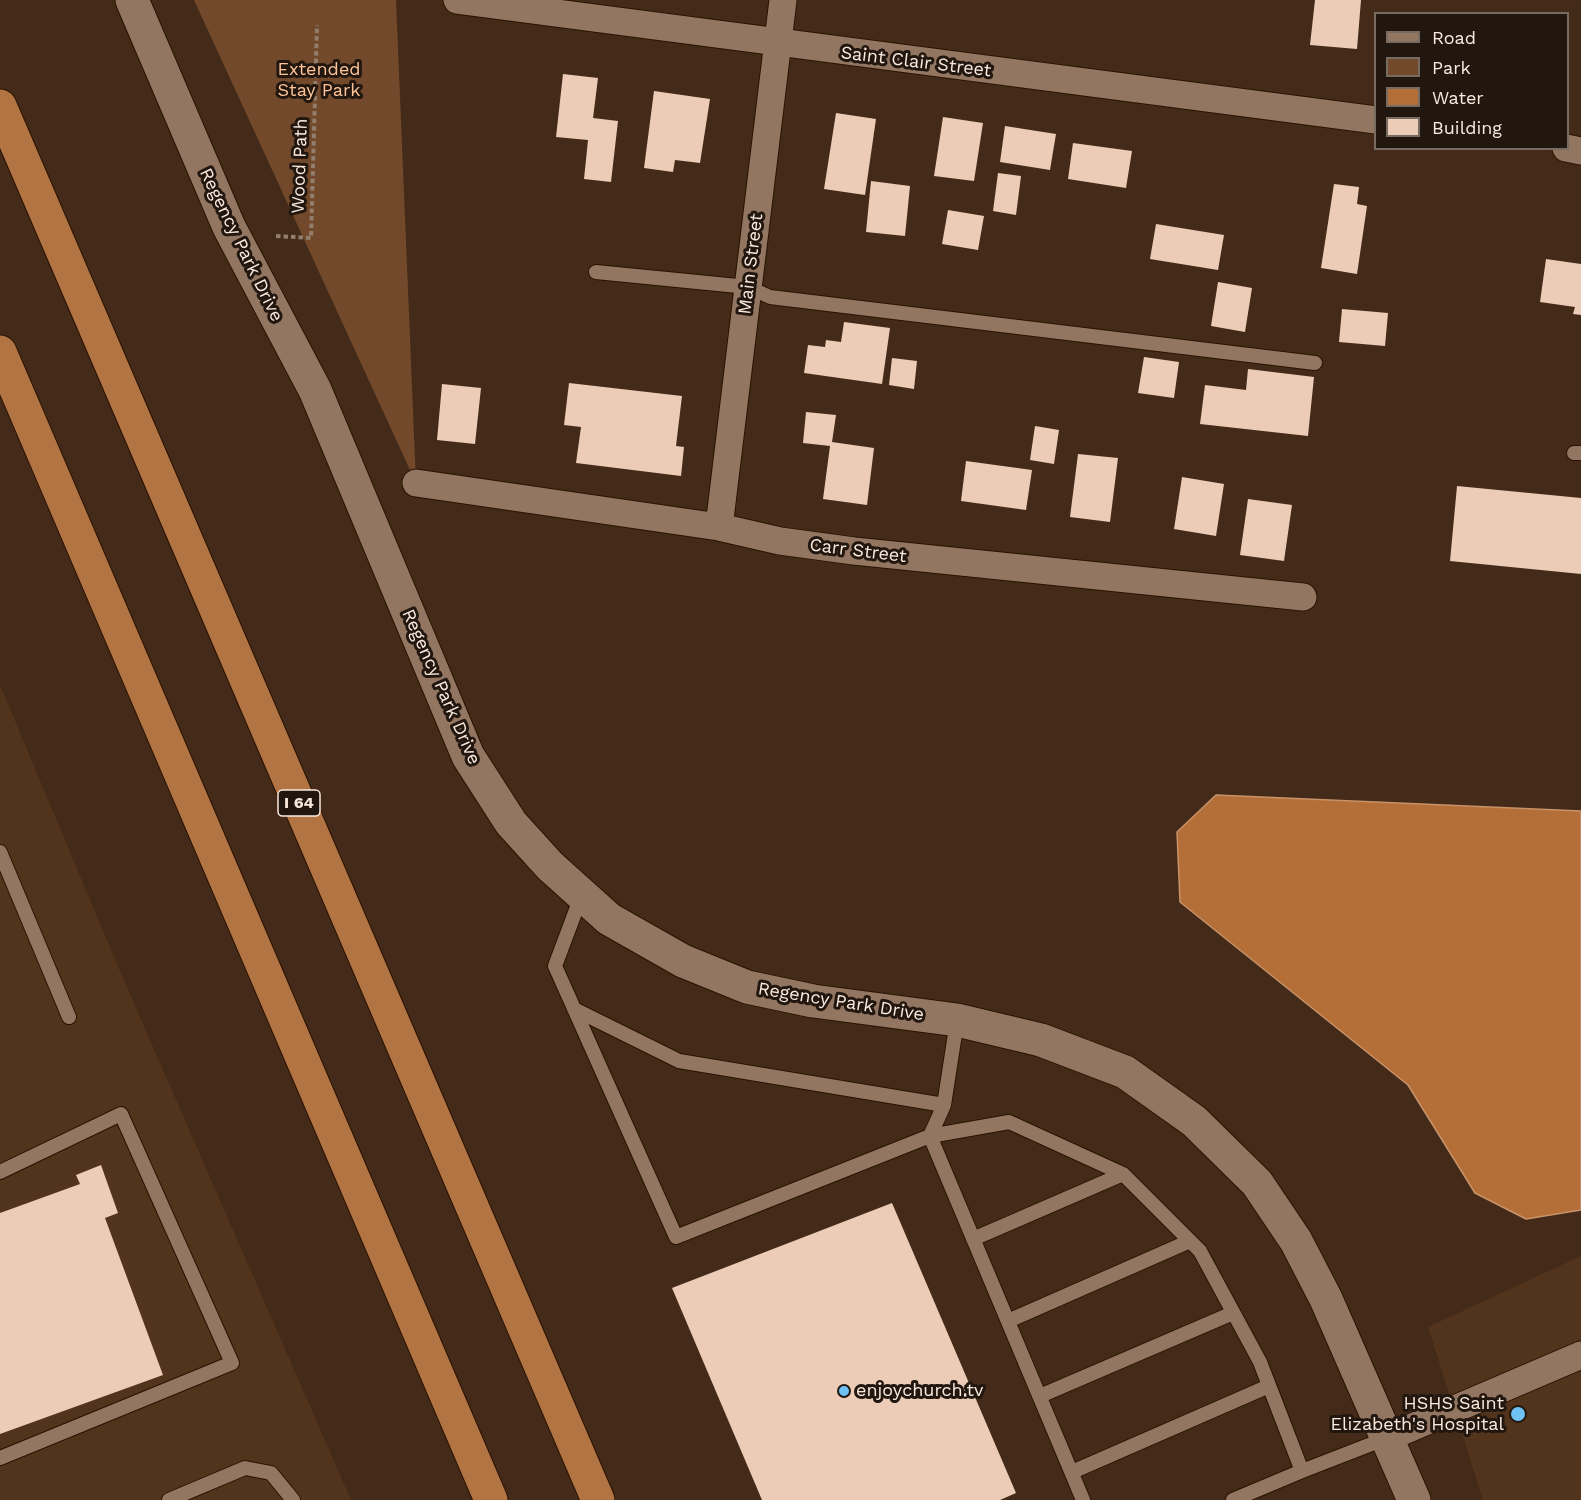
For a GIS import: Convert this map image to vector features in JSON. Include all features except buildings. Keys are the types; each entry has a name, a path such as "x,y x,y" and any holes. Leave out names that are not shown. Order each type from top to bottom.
{"highway":[{"name":"I 64","path":"0,106 598,1500"},
{"path":"0,352 491,1500"}],"street":[{"name":"Regency Park Drive","path":"132,0 230,227 315,390 468,756 511,823 550,866 609,919 683,962 747,987 813,1001 957,1020 1041,1040 1125,1072 1194,1121 1257,1183 1296,1241 1326,1299 1414,1500"},
{"name":"Saint Clair Street","path":"457,0 778,44 1374,120"},
{"name":"Main Street","path":"719,527 783,0"},
{"name":"Carr Street","path":"416,483 719,527 780,541 854,551 1304,597"},
{"path":"1387,1438 1581,1355"}],"lane":[{"path":"596,272 748,287 770,297 1315,363"},
{"path":"0,852 69,1017"},
{"path":"582,894 555,966 676,1237 930,1136 1009,1122 1123,1174 1200,1251 1260,1362 1302,1471"},
{"path":"574,1008 679,1061 944,1105"},
{"path":"957,1020 944,1105 930,1136 1083,1500"},
{"path":"0,1172 121,1114 232,1363 0,1458"},
{"path":"973,1239 1123,1174"},
{"path":"1008,1321 1190,1241"},
{"path":"1040,1396 1233,1313"},
{"path":"1072,1472 1269,1386"},
{"path":"1233,1500 1387,1438"},
{"path":"169,1500 245,1468 271,1473 293,1500"}],"path":[{"name":"Wood Path","path":"276,236 311,237 317,25"}],"shaded area":[{"path":"0,685 122,976 351,1500 0,1500"},
{"name":"HSHS Saint Elizabeth's Hospital","path":"1581,1256 1581,1500 1483,1500 1428,1327"}],"green space":[{"name":"Extended Stay Park","path":"194,0 396,0 416,483"}],"water":[{"path":"1216,795 1581,811 1581,1210 1526,1219 1475,1193 1408,1085 1180,902 1177,832"}],"place":[{"name":"enjoychurch.tv","path":"844,1391"},
{"name":"HSHS Saint Elizabeth's Hospital","path":"1518,1414"}]}
